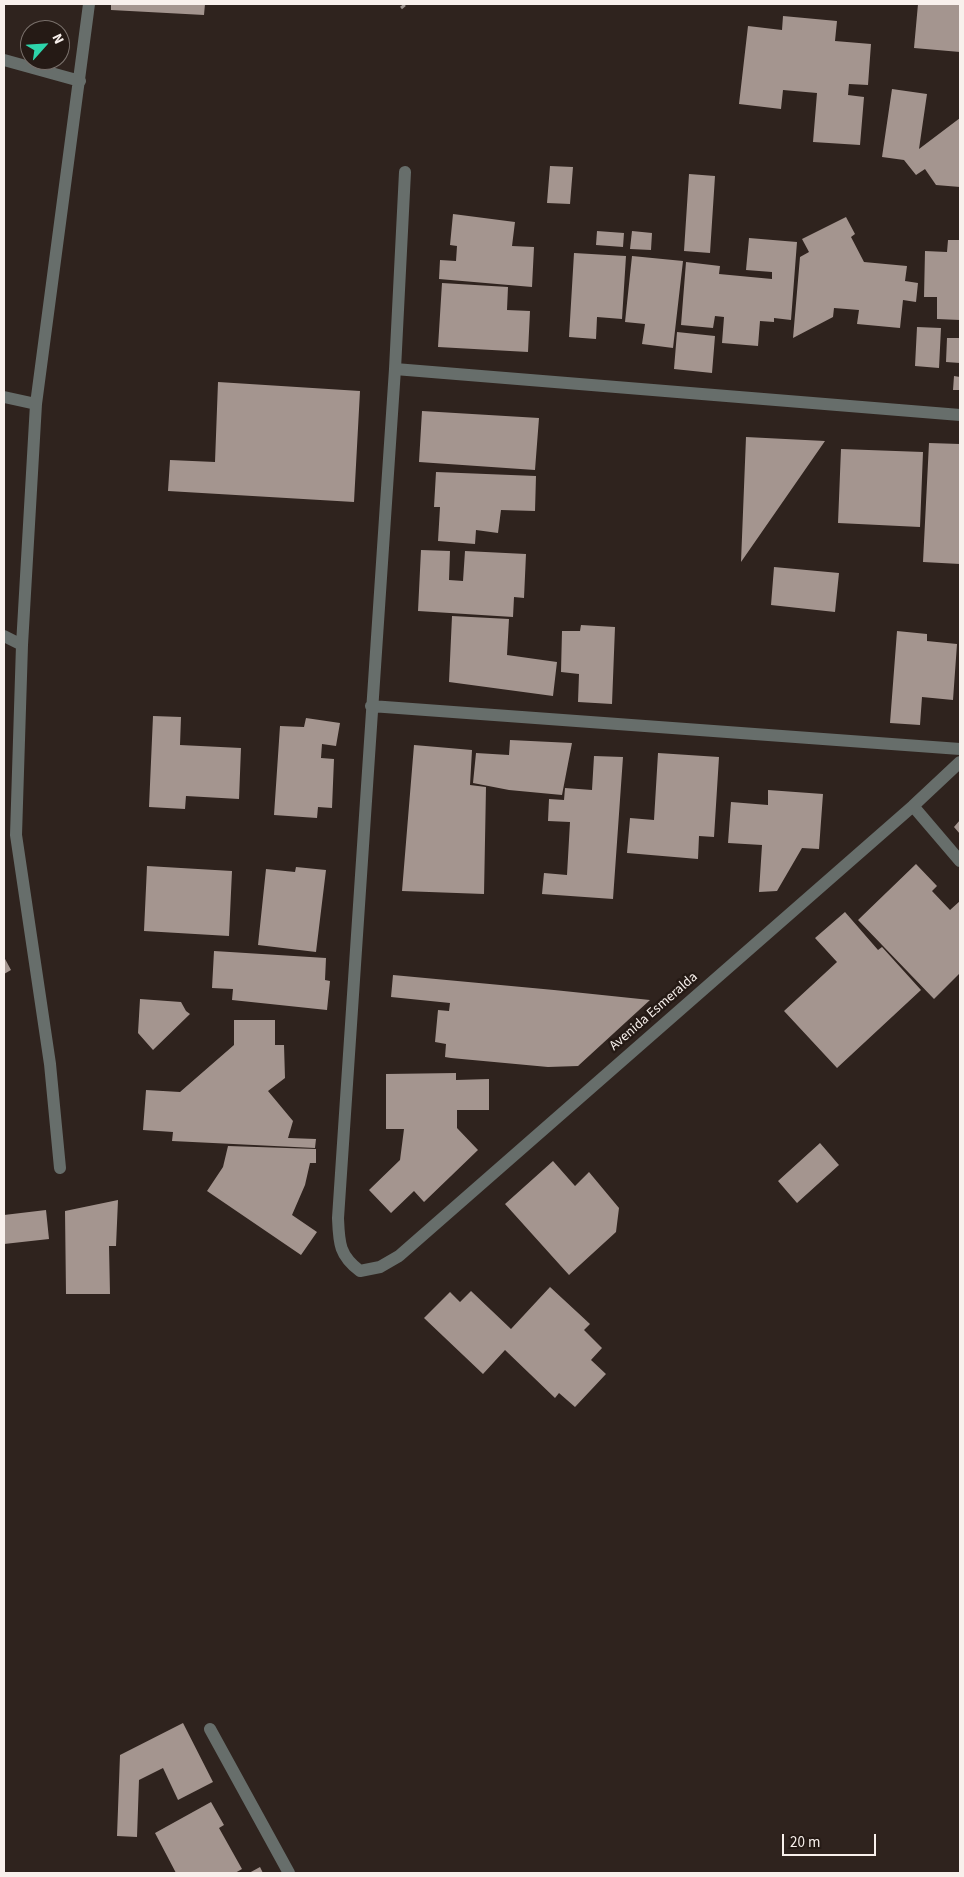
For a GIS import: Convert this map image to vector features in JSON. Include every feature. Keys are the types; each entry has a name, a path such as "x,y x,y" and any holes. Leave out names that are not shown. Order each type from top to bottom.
{"street":[{"path":"60,1168 50,1064 16,835 22,645 36,404 89,4"},
{"path":"4,60 80,81"},
{"path":"405,172 395,368 371,706 960,749"},
{"path":"395,368 960,415"},
{"path":"4,397 36,404"},
{"path":"4,636 22,645"},
{"name":"Avenida Esmeralda","path":"371,706 338,1218 339,1242 349,1262 360,1271 380,1267 399,1256 913,806 960,762"},
{"path":"913,806 960,861"},
{"path":"210,1729 289,1873"}],"path":[{"path":"401,8 406,4"}],"building":[{"path":"111,4 205,4 204,15 111,10"},
{"path":"918,4 960,4 960,52 914,48"},
{"path":"783,16 837,21 835,41 871,44 868,85 849,84 848,95 864,97 860,145 813,142 817,93 783,90 781,109 739,104 748,26 782,30"},
{"path":"892,89 927,94 919,149 960,118 960,187 936,185 925,169 916,175 904,160 882,157"},
{"path":"550,166 573,167 570,204 547,203"},
{"path":"689,174 715,176 710,253 684,251"},
{"path":"453,214 515,222 512,246 534,247 532,287 439,279 440,260 456,261 457,246 450,245"},
{"path":"846,217 855,234 851,237 864,262 907,266 905,281 918,283 916,302 903,300 900,328 857,324 859,310 834,308 833,317 793,338 800,257 809,252 802,239"},
{"path":"597,231 624,233 623,247 596,245"},
{"path":"632,231 652,233 651,250 630,249"},
{"path":"749,238 797,242 791,320 774,318 774,322 760,321 758,346 722,343 724,317 715,316 713,328 681,325 686,262 720,266 719,274 772,279 772,272 746,270"},
{"path":"948,240 960,240 960,320 937,319 937,297 924,297 925,251 947,252"},
{"path":"574,253 626,256 622,319 597,317 596,339 569,337"},
{"path":"632,256 683,261 673,348 642,344 645,324 625,322"},
{"path":"442,283 508,287 507,310 530,311 528,352 438,347"},
{"path":"917,327 941,328 939,368 915,366"},
{"path":"677,332 715,336 712,373 674,369"},
{"path":"947,338 960,338 960,363 946,362"},
{"path":"954,376 960,377 960,390 953,390"},
{"path":"218,382 360,391 354,502 168,491 170,460 215,462"},
{"path":"422,411 539,418 535,470 419,462"},
{"path":"746,437 825,441 741,562"},
{"path":"929,443 960,444 960,564 923,562"},
{"path":"841,449 923,452 920,527 838,523"},
{"path":"436,472 536,476 535,511 501,510 498,533 476,530 475,544 438,541 440,507 434,507"},
{"path":"421,550 450,551 449,580 463,581 465,551 526,554 524,598 514,597 513,617 418,611"},
{"path":"774,567 839,573 835,612 771,605"},
{"path":"452,616 509,619 507,655 557,662 553,696 449,682"},
{"path":"581,625 615,627 612,704 578,702 579,674 561,672 562,631 580,631"},
{"path":"897,631 927,634 927,641 957,644 953,700 922,697 920,725 890,723"},
{"path":"153,716 181,717 180,745 241,748 239,799 186,796 185,809 149,807"},
{"path":"306,718 340,723 336,746 322,744 321,758 334,759 332,808 318,807 317,818 274,815 280,726 304,727"},
{"path":"510,740 572,743 562,795 509,790 473,783 476,753 509,755"},
{"path":"414,745 472,750 470,785 486,787 484,894 402,891"},
{"path":"658,753 719,757 714,837 699,836 698,859 627,853 630,818 654,820"},
{"path":"594,756 623,757 613,899 542,894 544,873 567,875 570,822 548,821 549,799 564,800 565,788 592,790"},
{"path":"768,790 823,794 819,849 802,848 777,891 759,892 762,845 728,843 731,802 768,805"},
{"path":"960,820 960,834 954,827"},
{"path":"916,864 937,886 932,891 950,910 960,901 960,973 934,999 858,920"},
{"path":"147,866 232,871 229,936 144,931"},
{"path":"296,867 326,870 316,952 258,945 266,869 295,872"},
{"path":"845,912 878,950 882,947 921,990 837,1068 784,1011 837,962 815,938"},
{"path":"214,951 326,958 325,980 330,981 327,1010 232,1000 233,989 212,988"},
{"path":"4,957 11,970 4,974"},
{"path":"393,975 650,1000 578,1066 548,1067 451,1058 445,1057 446,1044 435,1042 438,1010 449,1011 450,1003 391,997"},
{"path":"140,999 181,1002 190,1014 153,1050 138,1033"},
{"path":"234,1020 275,1020 275,1045 284,1045 285,1078 268,1091 293,1121 288,1138 316,1139 315,1148 172,1141 173,1132 143,1130 146,1090 180,1092 234,1045"},
{"path":"456,1073 456,1080 489,1079 489,1110 457,1110 457,1128 478,1150 424,1202 414,1191 391,1213 369,1190 400,1160 404,1129 386,1129 386,1074"},
{"path":"820,1143 839,1165 797,1203 778,1181"},
{"path":"228,1146 316,1149 316,1163 310,1163 305,1185 292,1215 317,1232 301,1255 207,1191 223,1167"},
{"path":"553,1161 575,1186 589,1172 619,1208 616,1232 569,1275 505,1204"},
{"path":"118,1200 116,1246 109,1246 110,1294 66,1294 65,1211"},
{"path":"46,1210 49,1239 4,1244 4,1215"},
{"path":"550,1287 590,1324 584,1330 602,1348 591,1360 606,1374 575,1407 559,1393 555,1398 505,1350 483,1374 424,1318 450,1292 460,1302 471,1291 511,1329"},
{"path":"183,1723 213,1782 178,1800 163,1768 139,1780 137,1837 117,1836 120,1755"},
{"path":"211,1802 224,1825 219,1828 242,1869 235,1873 176,1873 155,1833"},
{"path":"260,1867 263,1873 249,1873"}]}
